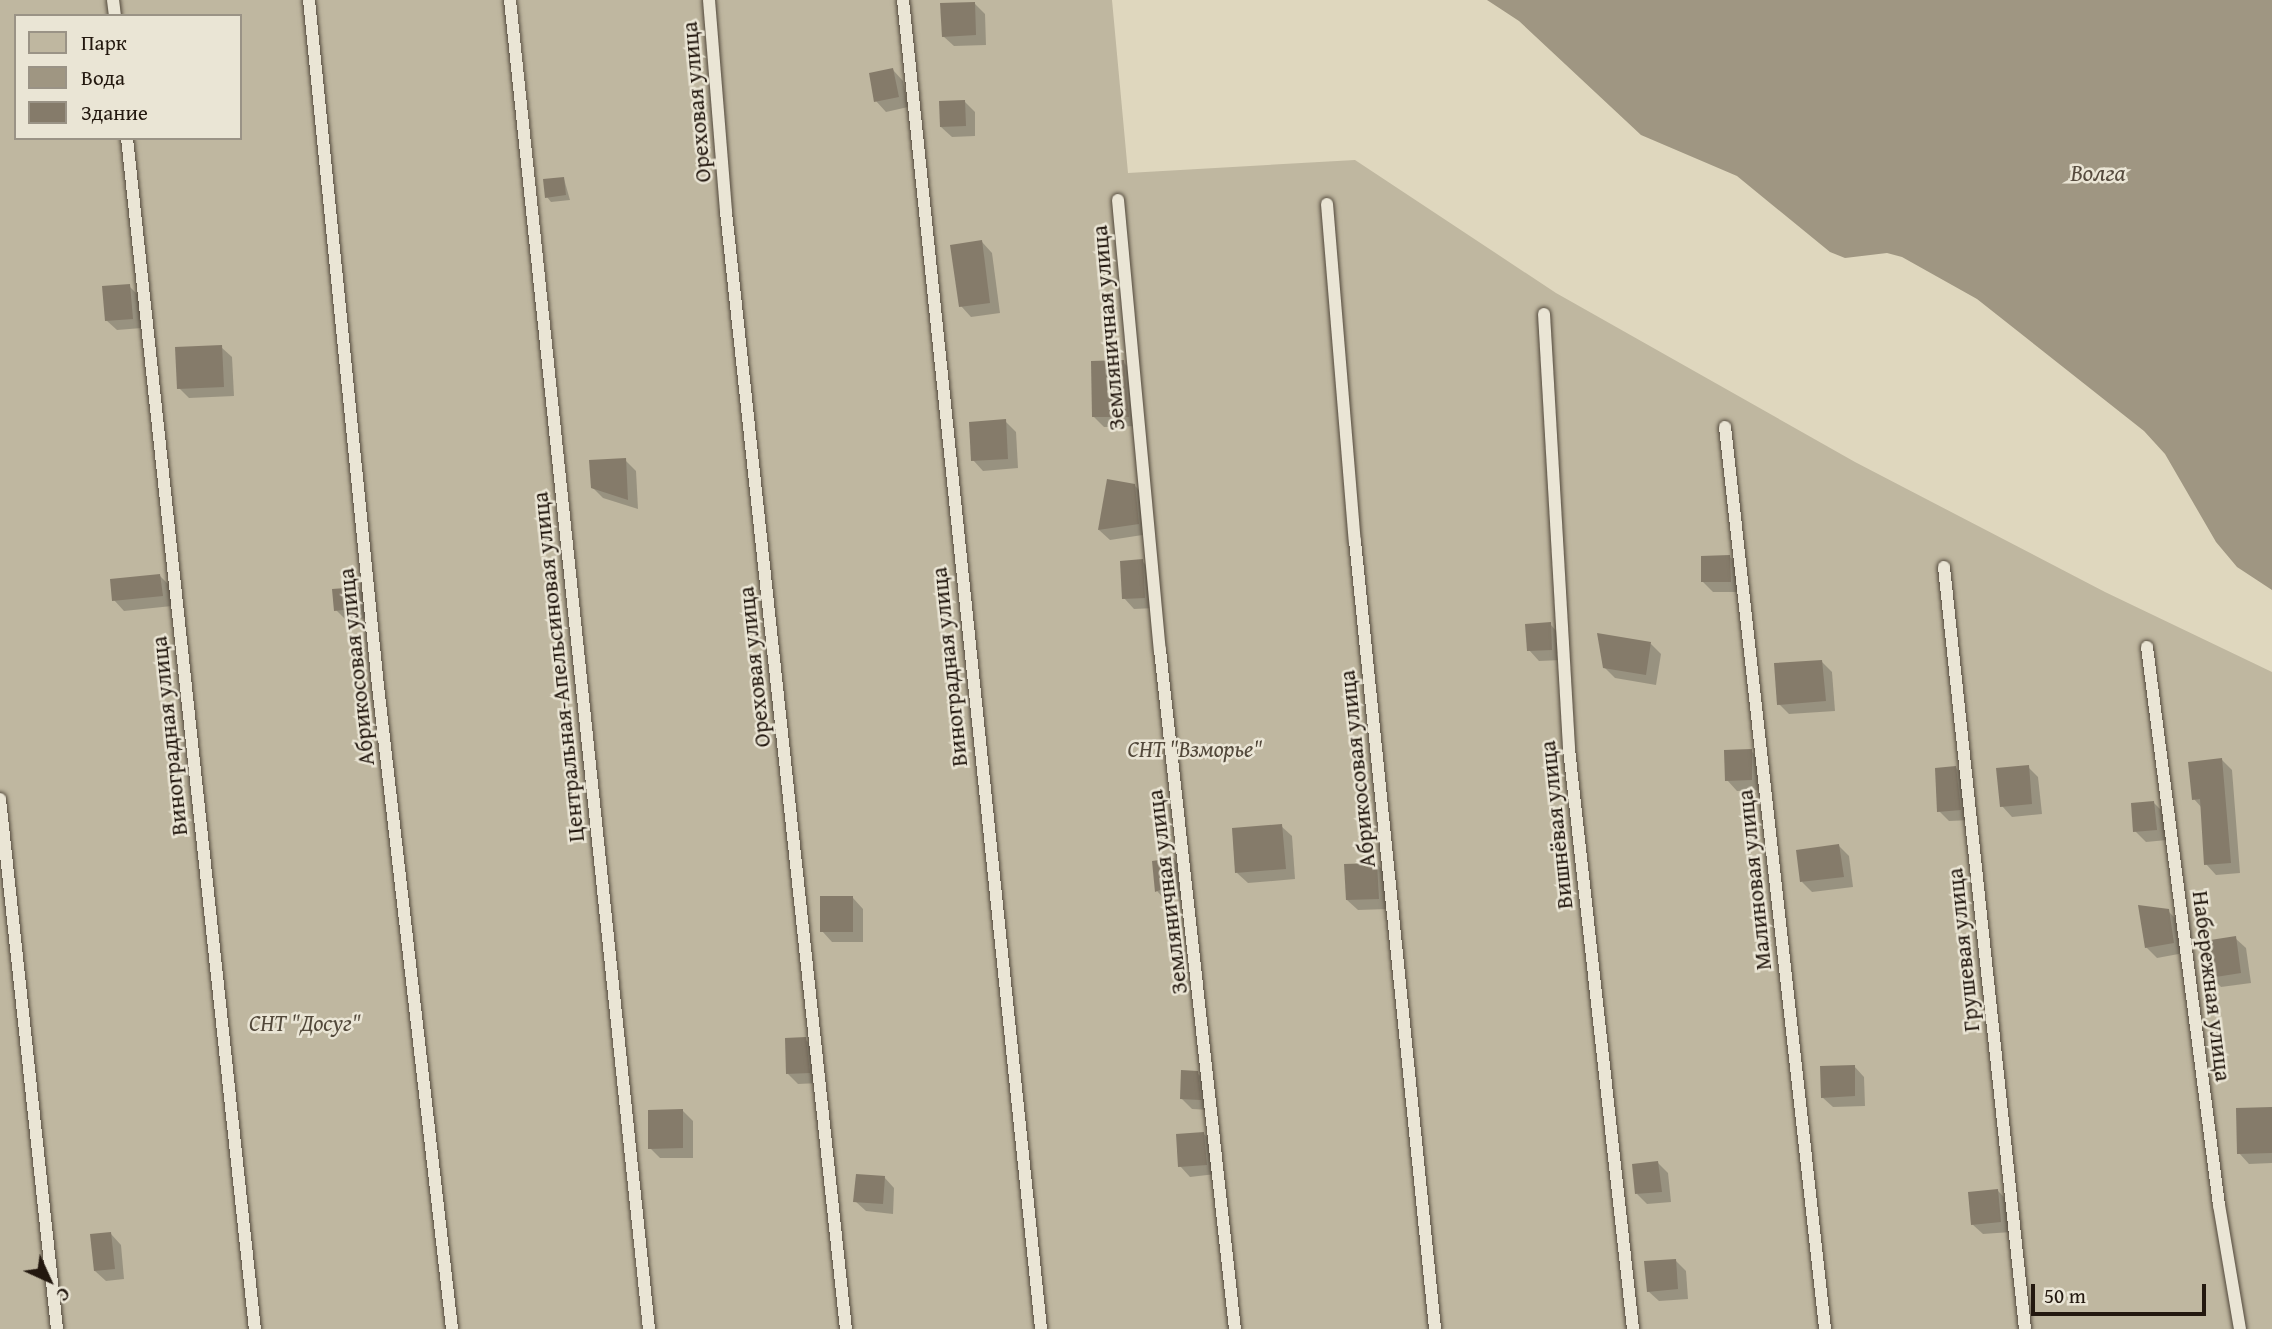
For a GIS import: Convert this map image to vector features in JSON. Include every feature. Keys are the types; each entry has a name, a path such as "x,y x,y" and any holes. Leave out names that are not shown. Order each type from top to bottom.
{"lane":[{"name":"Абрикосовая улица","path":"309,0 380,700 452,1329"},
{"name":"Центральная-Апельсиновая улица","path":"510,0 649,1329"},
{"name":"Ореховая улица","path":"709,0 728,226 846,1329"},
{"name":"Виноградная улица","path":"903,0 1041,1329"},
{"name":"Виноградная улица","path":"127,140 255,1329"},
{"name":"Земляничная улица","path":"1118,200 1160,650 1236,1329"},
{"name":"Абрикосовая улица","path":"1327,204 1355,541 1435,1329"},
{"name":"Вишнёвая улица","path":"1545,314 1569,750 1633,1329"},
{"name":"Малиновая улица","path":"1725,427 1825,1329"},
{"name":"Грушевая улица","path":"1944,567 2025,1329"},
{"name":"Набережная улица","path":"2147,647 2219,1205 2240,1329"},
{"path":"0,799 57,1329"}],"green space":[{"name":"СНТ \"Досуг\"","path":"0,0 506,0 642,1329 0,1329"},
{"name":"СНТ \"Взморье\"","path":"517,0 1112,0 1128,173 1355,160 1556,293 1855,462 2105,592 2272,672 2272,1329 655,1329"}],"water":[{"name":"Волга","path":"1487,0 2272,0 2272,590 2237,567 2216,542 2165,454 2144,431 1977,299 1902,257 1887,253 1845,258 1830,252 1737,176 1641,135 1519,21"}],"building":[{"path":"975,2 976,35 942,37 940,3"},
{"path":"893,68 899,97 874,102 869,73"},
{"path":"965,100 966,126 940,127 939,101"},
{"path":"564,177 566,195 545,198 543,179"},
{"path":"982,240 990,303 959,307 950,245"},
{"path":"130,284 133,319 105,321 102,286"},
{"path":"222,345 224,387 177,389 175,347"},
{"path":"1124,360 1129,417 1092,417 1091,361"},
{"path":"1006,419 1008,459 971,461 969,422"},
{"path":"626,458 628,500 591,488 589,460"},
{"path":"1107,479 1135,484 1139,524 1098,530"},
{"path":"1730,555 1731,582 1701,582 1701,556"},
{"path":"1143,559 1145,598 1122,599 1120,561"},
{"path":"160,574 163,596 112,601 110,579"},
{"path":"359,587 361,608 334,611 332,589"},
{"path":"1551,622 1552,650 1527,651 1525,624"},
{"path":"1597,633 1651,642 1646,675 1603,668"},
{"path":"1822,660 1826,701 1777,705 1774,663"},
{"path":"1752,749 1752,780 1725,781 1724,750"},
{"path":"2222,758 2231,863 2204,865 2200,799 2192,800 2188,762"},
{"path":"2029,765 2032,804 2000,807 1996,768"},
{"path":"1956,766 1961,810 1937,812 1935,768"},
{"path":"2154,801 2157,830 2133,832 2131,803"},
{"path":"1282,824 1286,869 1235,873 1232,828"},
{"path":"1839,844 1844,877 1800,882 1796,850"},
{"path":"1174,858 1177,883 1155,892 1152,861"},
{"path":"1377,863 1379,899 1346,900 1344,864"},
{"path":"820,896 853,896 853,932 820,932"},
{"path":"2138,905 2169,909 2174,943 2145,948"},
{"path":"2236,936 2241,973 2209,978 2204,941"},
{"path":"806,1037 810,1073 786,1074 785,1038"},
{"path":"1855,1065 1855,1096 1821,1098 1820,1066"},
{"path":"1181,1070 1198,1071 1201,1100 1180,1099"},
{"path":"2272,1107 2272,1153 2237,1154 2236,1108"},
{"path":"683,1109 683,1148 648,1149 648,1110"},
{"path":"1204,1132 1207,1165 1178,1167 1176,1134"},
{"path":"1658,1161 1662,1192 1635,1194 1632,1164"},
{"path":"856,1174 885,1176 883,1204 853,1202"},
{"path":"1998,1189 2001,1222 1971,1225 1968,1192"},
{"path":"111,1232 115,1269 94,1271 90,1234"},
{"path":"1676,1259 1678,1289 1647,1292 1644,1261"}]}
